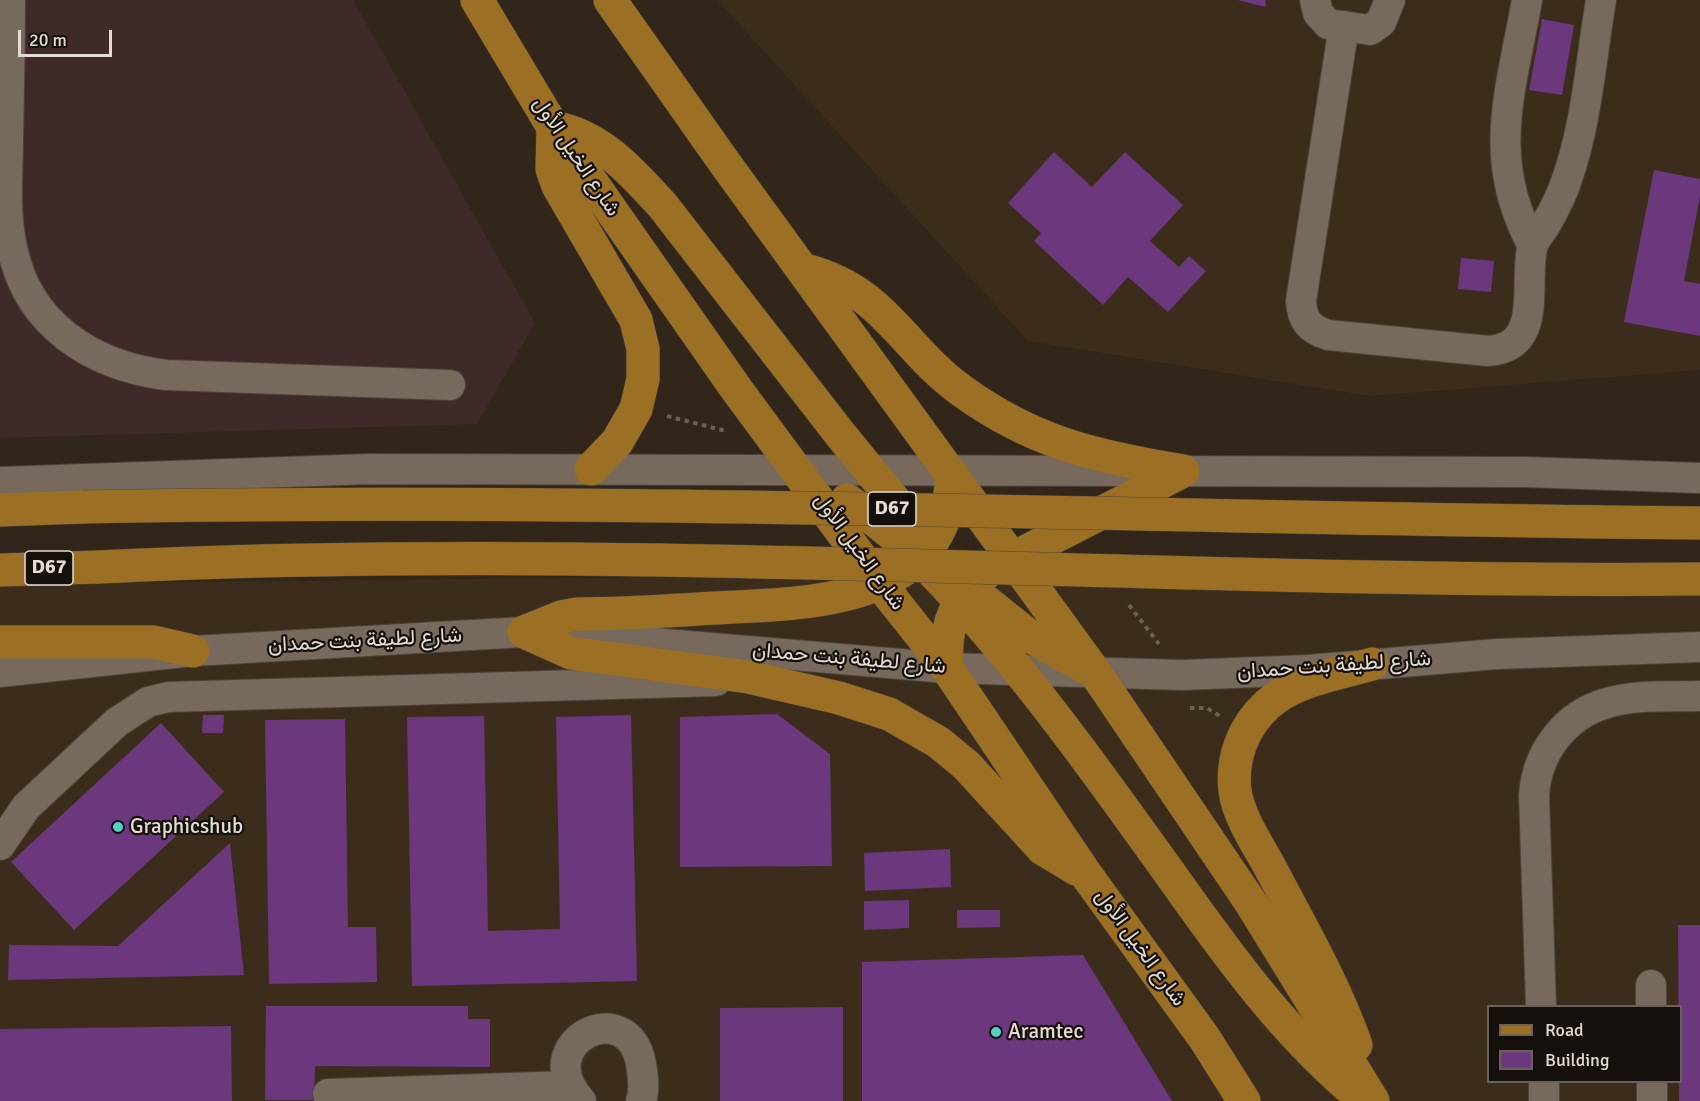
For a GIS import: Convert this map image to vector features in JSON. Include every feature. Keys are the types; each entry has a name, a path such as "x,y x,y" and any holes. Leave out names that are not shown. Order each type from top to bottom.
{"main road":[{"name":"شارع الخيل الأول","path":"477,0 553,127 796,470 881,585 947,668 1085,873 1198,1030 1244,1101"},
{"path":"610,0 724,162 805,270 1011,559 1094,671 1251,903 1369,1098"},
{"path":"591,469 617,442 636,409 643,379 643,349 636,320 558,186 552,169 553,127 584,135 598,144 638,179 685,234 870,470 925,551 965,593 1019,670 1080,748 1238,969 1306,1048 1369,1098"},
{"path":"805,270 827,276 867,298 961,390 1030,432 1067,448 1183,471"},
{"path":"796,470 925,551"},
{"path":"947,668 945,644 950,620 965,593 988,571 1183,471"},
{"path":"524,632 561,617 577,614 784,605 837,598 881,585 925,551 942,522 950,497 951,472"},
{"name":"D67","path":"3,487 83,507 216,504 670,505 1700,523"},
{"name":"D67","path":"0,570 236,560 508,558 1509,580 1700,579"},
{"path":"965,593 1028,635 1094,671"},
{"path":"524,632 571,653 748,677 874,708 889,714 938,742 972,771 1043,849 1063,863 1085,873"},
{"path":"0,642 154,642 193,651"},
{"path":"1369,1098 1343,1010 1326,971 1240,811 1234,777 1240,745 1251,724 1268,704 1297,686 1372,664"}],"street":[{"path":"10,0 8,196 12,249 33,298 48,320 68,338 106,361 139,372 450,385"},
{"path":"1315,0 1318,13 1328,24 1370,30 1381,22 1390,0"},
{"path":"1527,0 1504,148 1511,199 1533,246"},
{"path":"1344,26 1301,301 1302,313 1307,324 1316,331 1328,335 1488,351 1501,350 1514,344 1522,334 1527,321 1533,246 1557,204 1574,158 1601,0"},
{"name":"D67","path":"3,487 370,469 591,469 733,472 796,470 1525,472 1700,478"},
{"name":"شارع لطيفة بنت حمدان","path":"0,672 193,651 524,632 947,668 1138,674 1245,674 1497,654 1700,647"},
{"path":"0,845 26,807 117,722 148,702 168,697 691,684 748,677"},
{"path":"1541,1005 1534,795 1535,777 1542,757 1569,723 1607,703 1700,696"},
{"path":"328,1094 575,1094 565,1075 566,1055 573,1045 591,1030 603,1028 616,1030 628,1036 640,1060 643,1075 641,1101"},
{"path":"1544,1083 1544,1101"},
{"path":"1652,1083 1652,1101"}],"shaded area":[{"path":"0,0 353,0 535,323 477,424 0,438"},
{"path":"717,0 1700,0 1700,370 1369,396 1028,341"},
{"path":"1700,566 1700,1101 0,1101 0,584"}],"building":[{"path":"1238,0 1266,0 1265,7"},
{"path":"1542,19 1574,25 1562,95 1529,90"},
{"path":"1054,152 1092,187 1125,152 1183,205 1150,241 1179,267 1189,256 1206,271 1168,312 1128,277 1103,305 1034,241 1041,233 1008,203"},
{"path":"1654,170 1700,179 1700,196 1684,281 1700,284 1700,336 1624,322"},
{"path":"1461,258 1494,261 1491,292 1458,289"},
{"path":"777,714 830,754 832,866 680,867 680,717"},
{"path":"203,715 224,715 223,733 202,733"},
{"path":"631,715 637,981 412,986 407,717 484,716 488,931 560,929 556,717"},
{"path":"345,719 348,927 376,927 377,982 269,984 265,720"},
{"name":"Graphicshub","path":"161,723 224,792 74,930 11,862"},
{"path":"230,843 244,975 8,980 9,945 118,946"},
{"path":"950,849 951,887 865,891 864,853"},
{"path":"909,900 909,928 864,930 864,901"},
{"path":"957,910 1000,910 1000,927 957,928"},
{"path":"1678,925 1700,925 1700,1101 1679,1101 1679,1083 1682,1083 1682,1005 1678,1005"},
{"name":"Aramtec","path":"1083,955 1172,1101 862,1101 862,962"},
{"path":"266,1006 468,1006 468,1019 490,1019 490,1067 315,1066 314,1100 265,1100"},
{"path":"843,1007 843,1101 720,1101 720,1008"},
{"path":"231,1026 232,1101 0,1101 0,1029"}],"place":[{"name":"Graphicshub","path":"118,827"},
{"name":"Aramtec","path":"996,1032"}]}
